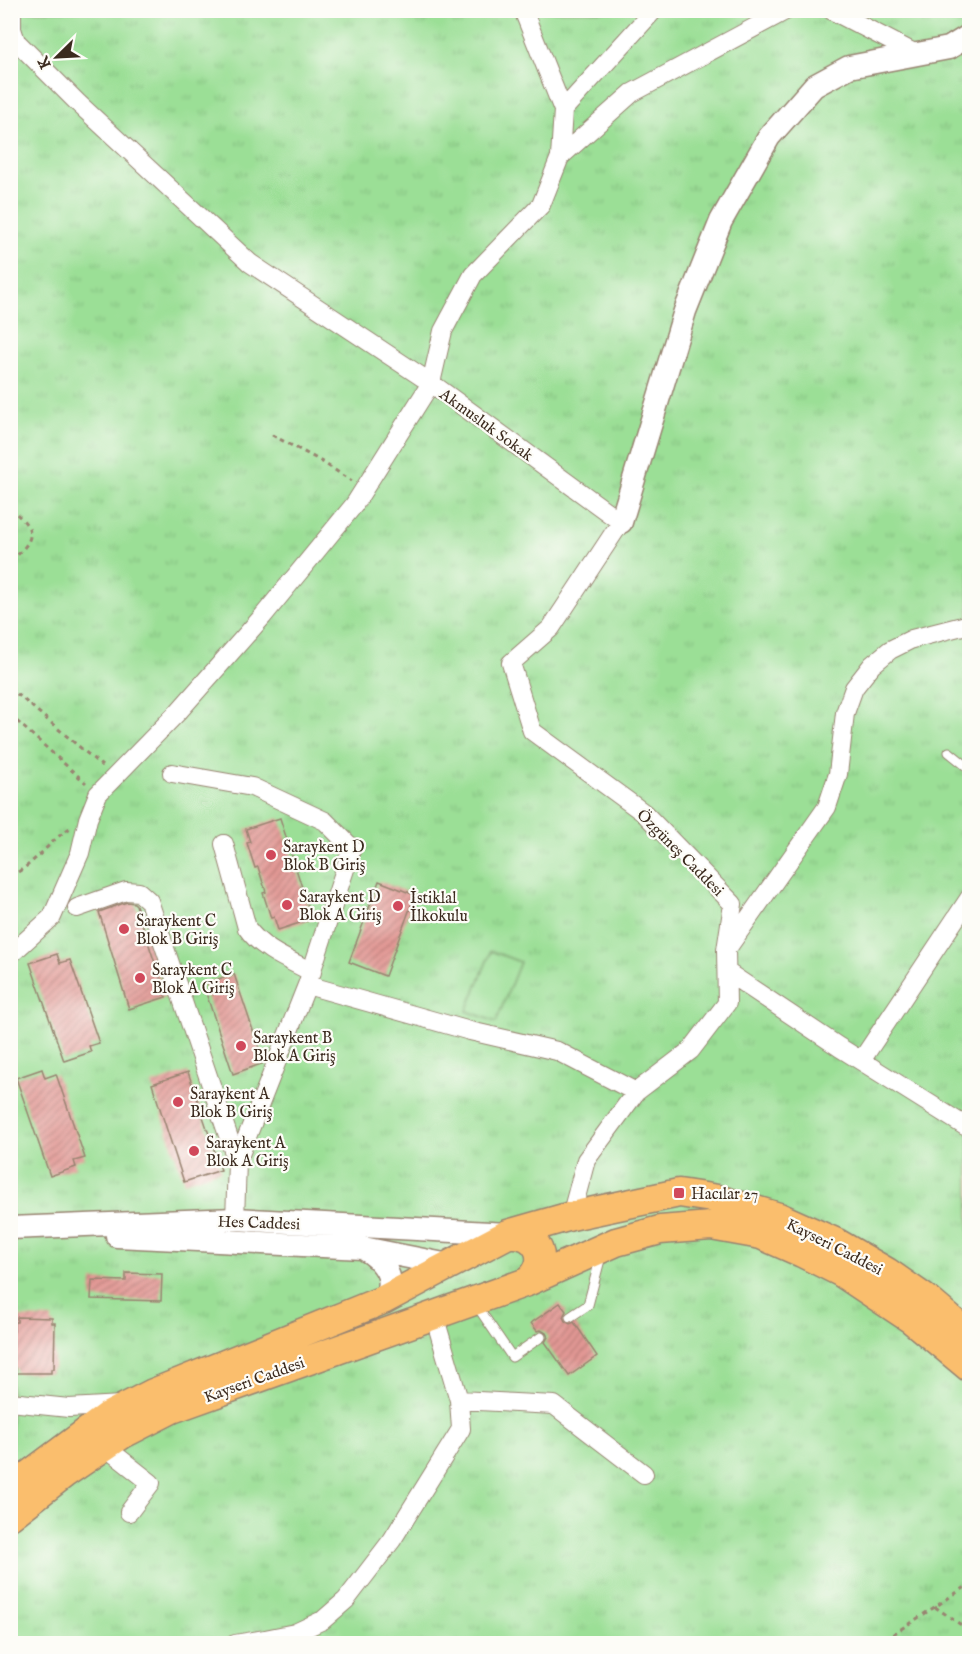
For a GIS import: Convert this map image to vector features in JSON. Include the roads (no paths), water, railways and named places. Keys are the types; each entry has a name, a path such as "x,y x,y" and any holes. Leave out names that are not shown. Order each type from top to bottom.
{"main road":[{"name":"Kayseri Caddesi","path":"10,1489 108,1416 153,1393 383,1300 505,1235 571,1216 679,1193 718,1198 779,1217 837,1243 887,1272 930,1302 969,1336"},
{"name":"Kayseri Caddesi","path":"10,1516 104,1446 172,1409 524,1283 616,1242 660,1230 711,1226 760,1235 802,1253 842,1274 912,1319 969,1368"},
{"path":"505,1235 523,1234 535,1243 538,1250 540,1264 533,1277 524,1283"},
{"path":"448,1265 474,1301"}],"street":[{"path":"10,955 52,917 80,853 88,819 98,794 177,712 262,616 354,504 431,383 250,263 13,41 12,10"},
{"name":"Akmusluk Sokak","path":"523,10 563,110 560,157 541,205 473,275 443,332 431,383 621,522"},
{"path":"563,110 654,10"},
{"path":"560,157 632,93 788,10"},
{"path":"831,10 916,54"},
{"path":"621,522 685,311 721,221 769,137 814,86 849,67 949,48 969,35"},
{"name":"Özgüneş Caddesi","path":"571,1216 586,1160 636,1092 691,1050 727,1003 726,950 733,904 644,813 532,731 511,663 551,628 621,522"},
{"path":"726,950 826,807 838,774 845,713 854,688 872,665 891,650 912,639 969,624"},
{"path":"172,773 252,787 325,821 352,848 309,979 237,1162 235,1220"},
{"path":"224,844 247,928 254,938 309,979 470,1031 557,1051 636,1092"},
{"path":"77,908 126,891 139,892 149,901 237,1162"},
{"path":"861,1061 969,897"},
{"path":"727,972 861,1061 969,1127"},
{"name":"Hes Caddesi","path":"10,1230 235,1220 505,1235"},
{"name":"Hes Caddesi","path":"10,1230 363,1248 448,1265"},
{"path":"363,1248 375,1255 388,1272 390,1288 383,1300"},
{"path":"235,1644 295,1633 322,1620 346,1600 392,1540 461,1429 459,1400 434,1315"},
{"path":"459,1400 554,1405 644,1474"},
{"path":"10,1402 69,1408 130,1405"},
{"path":"104,1446 151,1484 129,1512"}],"lane":[{"path":"949,752 969,769"},
{"path":"570,1317 588,1305 603,1248"},
{"path":"474,1301 512,1357 541,1337"}],"place":[{"name":"Saraykent D Blok B Giriş","path":"271,855"},
{"name":"Saraykent D Blok A Giriş","path":"287,905"},
{"name":"İstiklal İlkokulu","path":"398,906"},
{"name":"Saraykent C Blok B Giriş","path":"124,929"},
{"name":"Saraykent C Blok A Giriş","path":"140,978"},
{"name":"Saraykent B Blok A Giriş","path":"241,1046"},
{"name":"Saraykent A Blok B Giriş","path":"178,1102"},
{"name":"Saraykent A Blok A Giriş","path":"194,1151"},
{"name":"Hacılar 27","path":"679,1193"}]}
